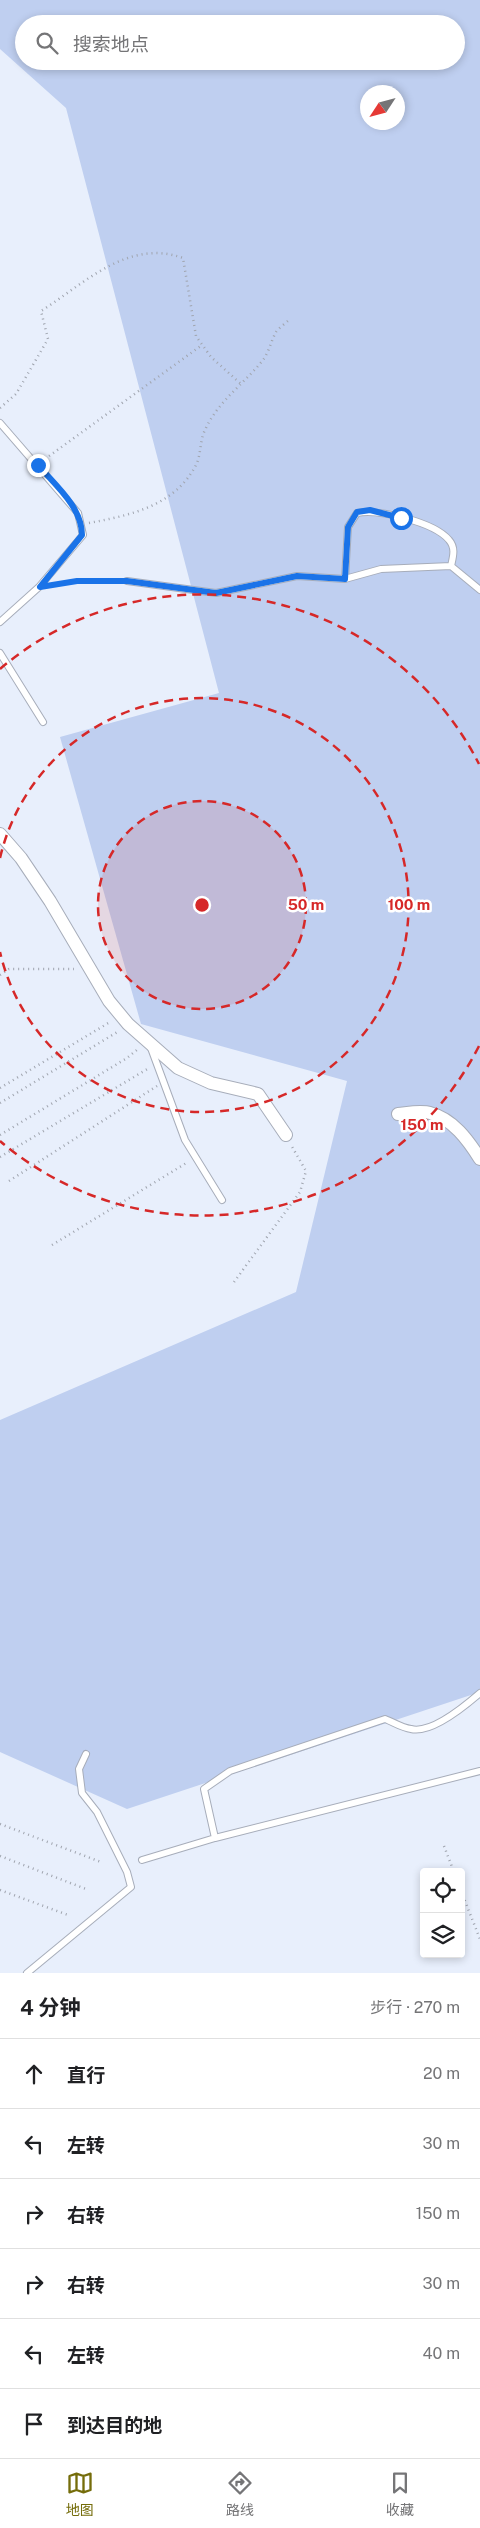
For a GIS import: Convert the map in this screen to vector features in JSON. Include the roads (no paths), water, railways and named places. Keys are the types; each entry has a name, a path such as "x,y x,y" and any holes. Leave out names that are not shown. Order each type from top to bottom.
{"street":[{"path":"0,834 21,858 50,901 89,968 128,1024 178,1068 211,1083 258,1094 286,1135"},
{"path":"398,1114 429,1112 452,1124 466,1138 480,1159"}],"lane":[{"path":"0,423 78,513 82,525 82,535 40,587 0,622"},
{"path":"345,579 348,527 357,512 370,510 432,527 450,540 455,552 451,566"},
{"path":"127,581 216,593 297,576 345,579 381,570 451,566 480,590"},
{"path":"0,652 43,722"},
{"path":"146,1041 157,1063 185,1140 222,1200"},
{"path":"215,1838 204,1789 230,1771 385,1719 412,1730 434,1725 459,1711 480,1693"},
{"path":"27,1973 131,1887 127,1872 97,1812 82,1792 79,1770 86,1754"},
{"path":"142,1860 215,1838 480,1770"}]}
